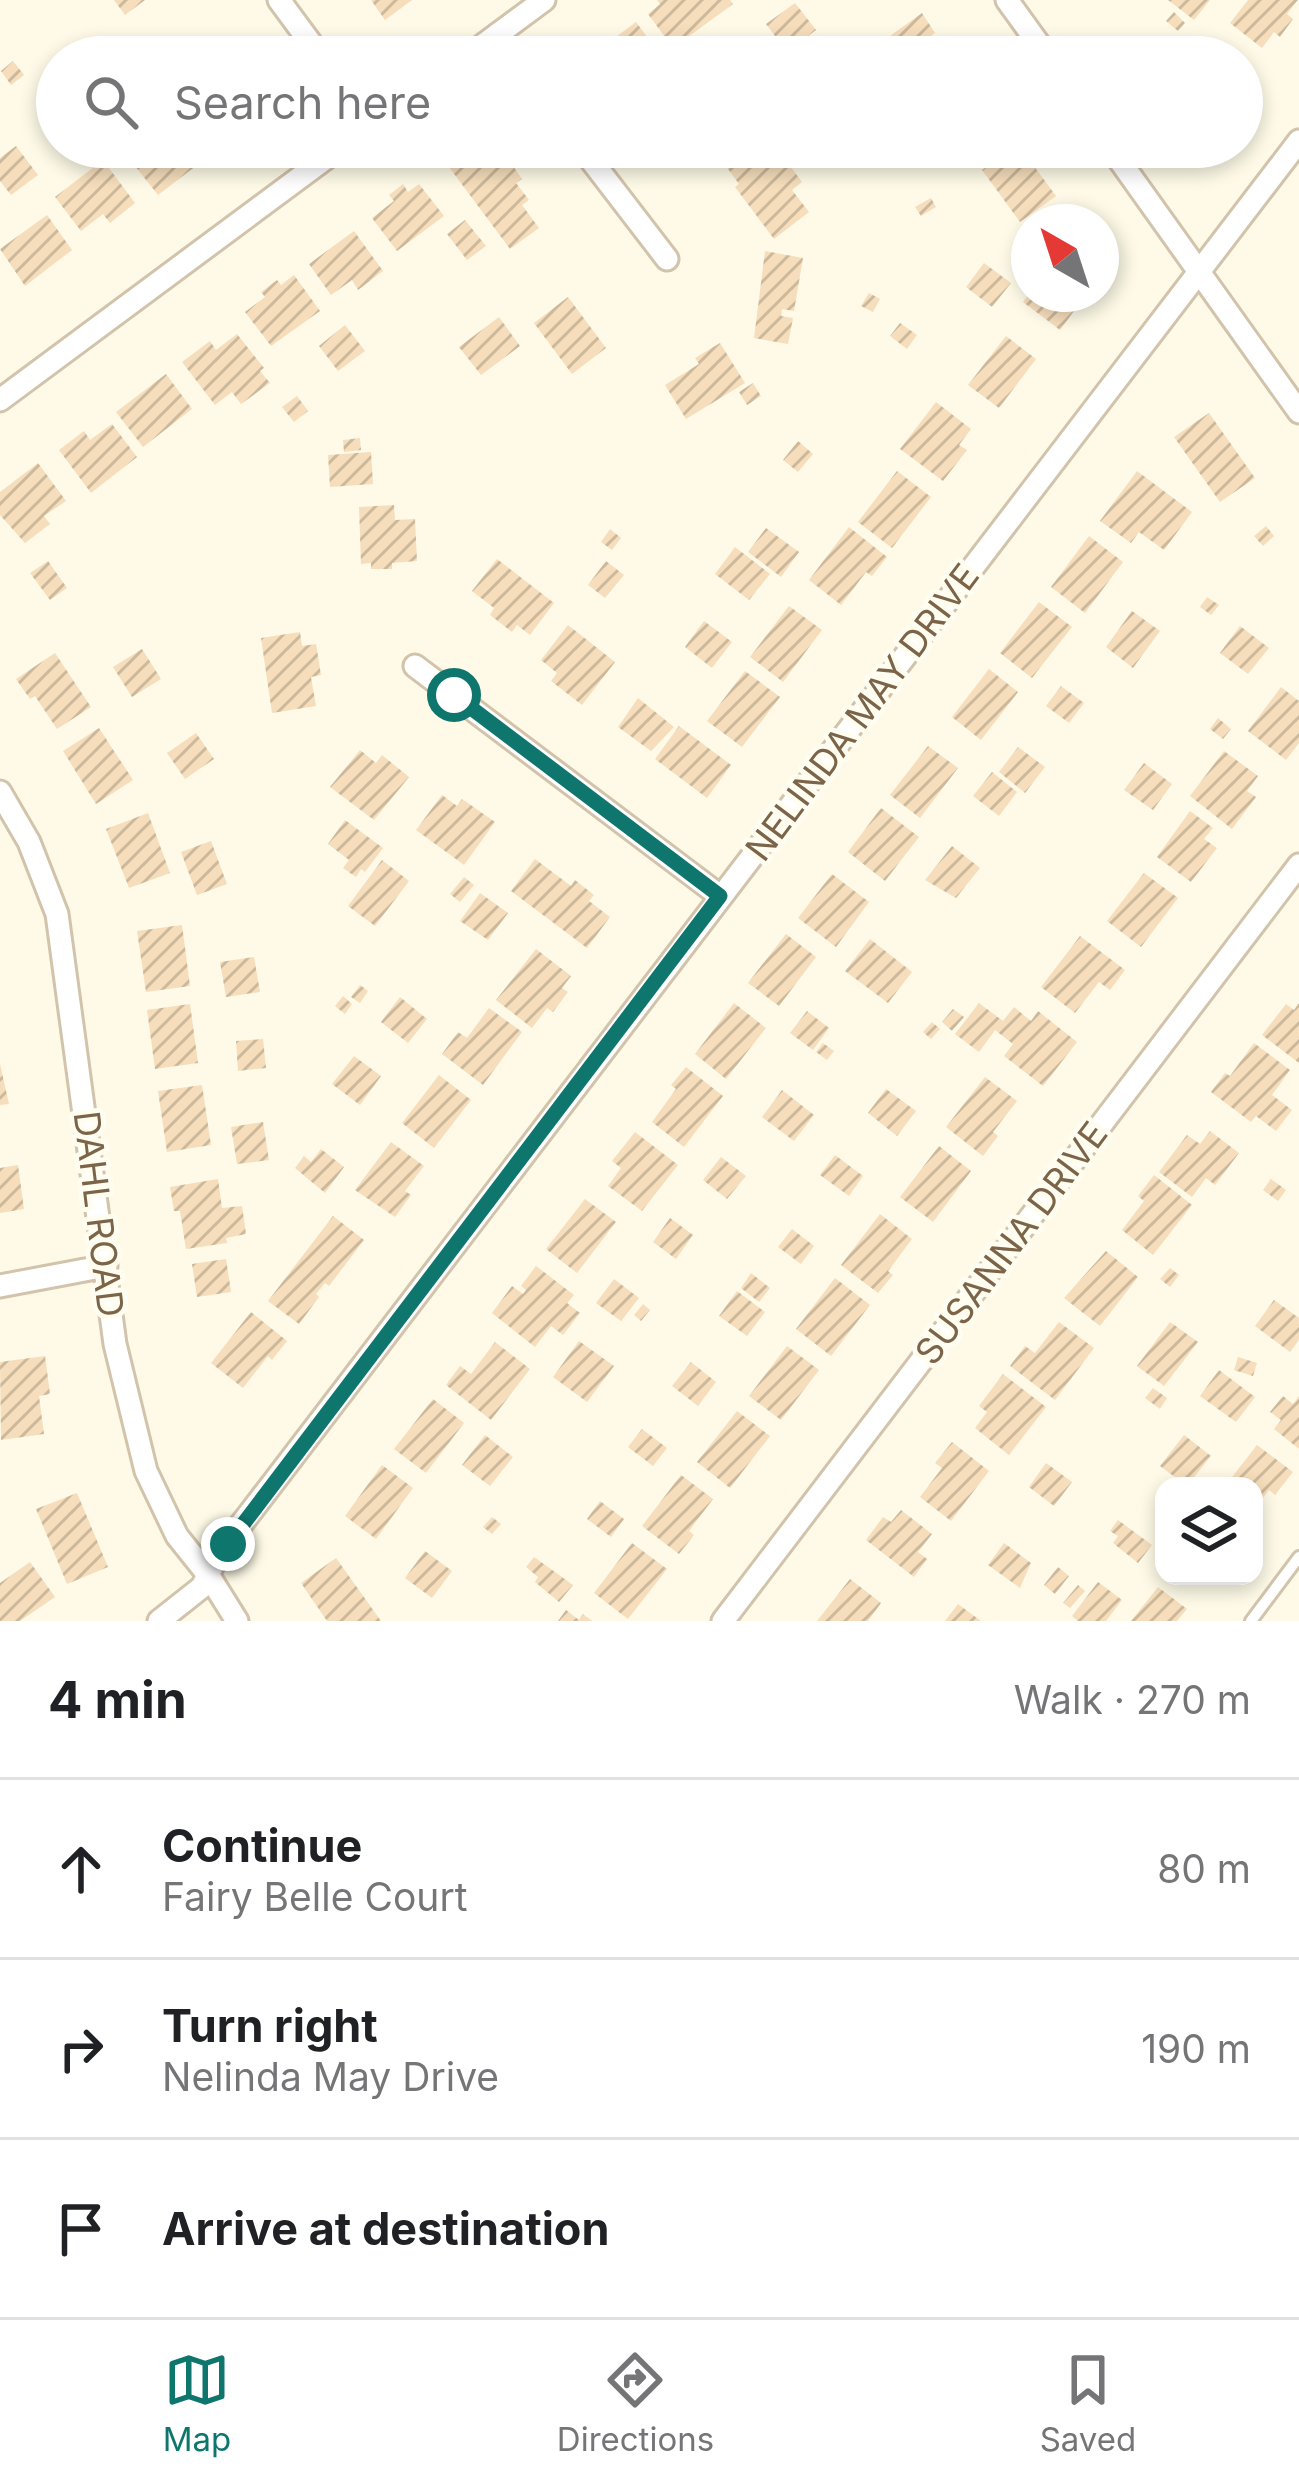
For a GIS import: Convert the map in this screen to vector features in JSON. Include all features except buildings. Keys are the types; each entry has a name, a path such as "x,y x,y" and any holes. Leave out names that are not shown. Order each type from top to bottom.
{"street":[{"path":"279,0 306,36"},
{"path":"495,36 544,0"},
{"path":"1007,0 1033,36"},
{"name":"NELINDA MAY DRIVE","path":"159,1621 194,1595 209,1576 219,1553 1299,140"},
{"path":"0,400 313,168"},
{"path":"597,168 667,259"},
{"path":"1125,168 1299,412"},
{"path":"415,667 720,896"},
{"name":"DAHL ROAD","path":"0,792 29,842 57,914 115,1344 146,1471 176,1536 237,1621"},
{"name":"SUSANNA DRIVE","path":"723,1621 1299,865"},
{"path":"0,1286 106,1266"}],"lane":[{"path":"1251,1621 1299,1557"}],"route":[{"path":"228,1544 720,896 454,695"}]}
